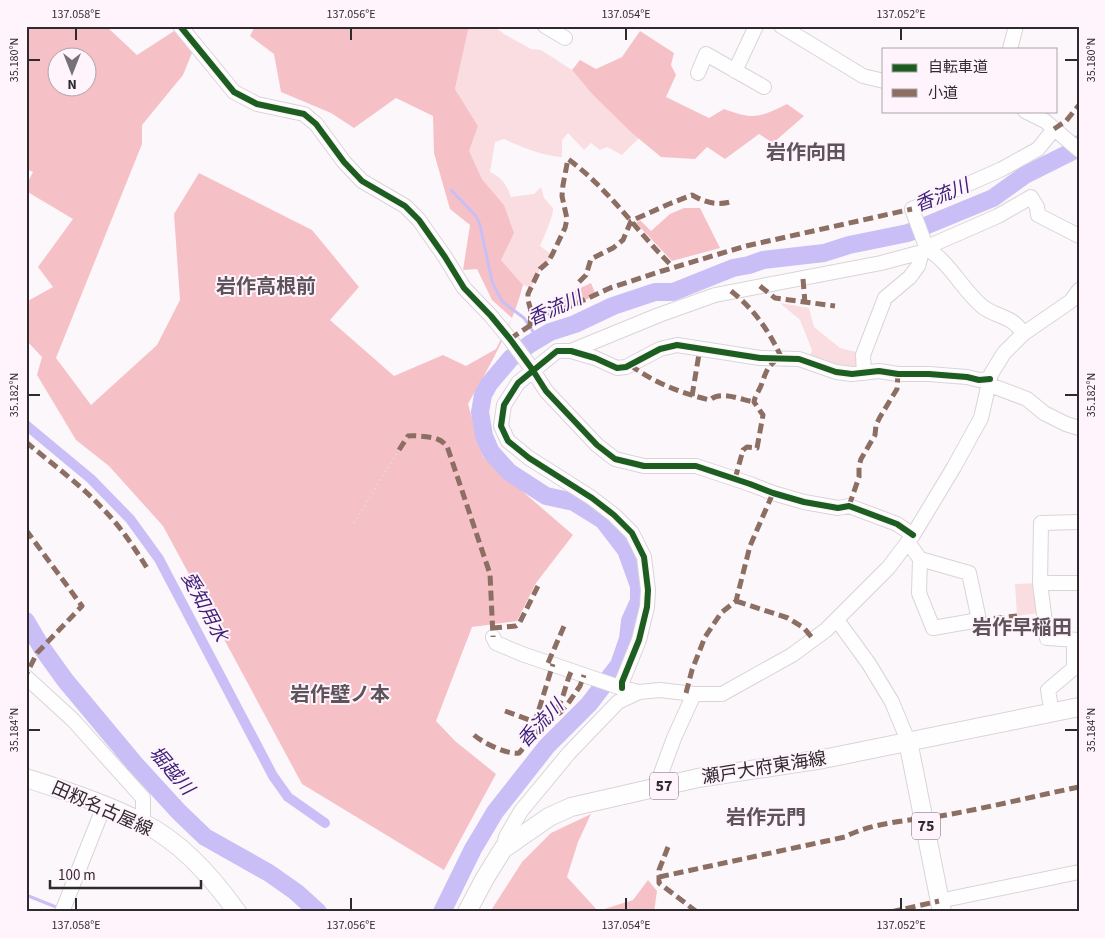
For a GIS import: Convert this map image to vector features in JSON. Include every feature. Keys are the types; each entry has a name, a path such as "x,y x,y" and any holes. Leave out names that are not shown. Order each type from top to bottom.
{"main road":[{"name":"瀬戸大府東海線","path":"467,912 503,848 550,817 571,807 698,778 823,759 1079,707"},
{"name":"75","path":"908,741 941,907"},
{"name":"田籾名古屋線","path":"26,778 104,806 143,823 168,839 207,874 237,912"}],"street":[{"path":"180,26 234,92 257,104 304,114 316,124 344,162 362,181 405,206 419,220 464,288 492,316 533,370 546,391 597,445 614,459 644,466 696,466 804,502 838,508 849,506 897,524 910,539 920,559 919,593 933,628 979,620 969,572 920,559"},
{"path":"545,26 565,38"},
{"path":"735,70 756,26"},
{"path":"781,26 863,76 882,81"},
{"path":"1010,48 1016,26"},
{"path":"698,73 706,54 764,88"},
{"path":"1027,112 1045,122 1079,150"},
{"path":"864,372 863,355 885,298 910,277 918,266 925,250 912,209 1002,169 1038,149 1054,129"},
{"path":"572,351 659,315 715,295 881,263 925,250 934,244 998,216 1032,197 1038,215 1079,236"},
{"path":"925,250 935,254 966,290 985,308 1019,325 1024,334"},
{"path":"503,848 506,837 521,811 569,753 618,702 639,692 660,690 694,694 722,694 792,655 814,640 837,620 889,567 910,539 954,467 981,418 991,374 1004,353 1024,334 1076,300"},
{"path":"620,687 639,640 647,607 648,590 644,557 632,534 614,515 592,498 529,458 508,441 502,426 504,405 518,383 557,351 572,351 595,358 617,368 626,367 660,349 677,345 760,358 799,359 836,372 852,374 879,370 898,374 929,374 990,382 1027,399 1044,413 1079,428"},
{"path":"1052,713 1048,690 1074,668 1076,640 1047,638 1040,583 1041,523 1079,522"},
{"path":"1040,583 1079,583"},
{"path":"837,620 892,702 908,741"},
{"path":"492,637 496,643 522,654 639,692"},
{"path":"26,677 73,720 143,798 143,823"},
{"path":"656,787 674,738 694,694"},
{"path":"62,912 104,806"},
{"path":"941,907 1079,872"}],"path":[{"path":"354,523 399,450"}],"shaded area":[{"path":"26,26 106,26 137,55 174,31 192,53 183,75 142,125 142,144 56,358 91,405 157,345 180,300 174,214 199,173 312,230 359,287 330,320 394,376 443,355 466,366 496,349 512,318 492,300 477,269 463,270 470,225 450,209 434,153 433,116 396,98 354,128 331,113 281,92 274,54 250,36 255,26 469,26 455,89 478,126 469,151 482,179 504,205 514,233 501,260 523,285 513,316 507,331 468,404 483,457 573,535 536,583 517,621 472,627 436,721 455,741 496,774 444,870 302,784 163,526 109,466 76,440 37,375 42,357 26,340 26,302 53,287 38,267 73,219 26,191 26,186 33,172 26,169"},
{"path":"469,26 494,26 504,34 531,49 541,50 572,70 592,94 639,138 622,155 607,147 600,150 591,143 584,150 568,133 562,140 562,157 540,153 504,139 495,142 490,172 504,182 511,197 534,194 541,187 544,198 553,208 540,246 552,255 548,262 540,269 531,288 523,285 501,260 504,205 482,179 468,150 478,126 455,89"},
{"path":"640,31 674,53 671,65 676,75 666,97 709,118 724,109 742,115 762,115 787,104 804,116 773,143 759,134 725,159 707,147 695,159 661,157 632,133 592,94 572,70 580,60 596,69 622,57"},
{"path":"684,208 700,208 720,248 672,261 636,223 640,220 651,231 670,214"},
{"path":"591,283 596,295 549,317 545,311 570,293"},
{"path":"780,303 809,308 814,327 840,348 860,353 860,369 809,358 812,350 800,320"},
{"path":"1037,583 1038,613 1017,616 1015,584"},
{"path":"591,814 578,842 567,877 598,911 633,900 648,880 657,891 654,912 490,912 522,862 551,833"}],"waterway":[{"name":"香流川","path":"442,912 473,849 495,812 547,746 589,704 619,665 628,639 630,621 639,601 639,586 626,550 603,520 574,502 546,496 509,472 491,452 484,436 480,412 483,395 489,384 511,358 530,344 550,332 575,324 613,306 655,292 673,292 733,268 763,260 824,253 849,245 908,233 993,198 1025,175 1071,152 1079,144"},
{"path":"451,190 476,216 480,225 492,281 497,292 503,302 524,318 538,339"},
{"name":"愛知用水","path":"26,425 91,479 130,519 159,559 273,776 288,797 325,823"},
{"name":"堀越川","path":"26,621 42,648 65,680 135,764 179,812 205,837 269,873 296,892 318,912"},
{"path":"26,895 61,909"}],"marked path":[{"path":"1054,129 1066,121 1079,105"},
{"path":"530,326 531,311 528,294 540,269 548,262 552,255 565,228 567,219 562,196 568,159 610,197 673,267"},
{"path":"579,282 586,275 591,259 613,248 623,240 631,221 692,195 712,203 734,201"},
{"path":"510,339 534,323 610,288 662,271 746,246 912,209"},
{"path":"803,279 805,303"},
{"path":"760,286 775,298 835,306"},
{"path":"731,291 747,305 761,322 782,359"},
{"path":"692,396 700,348"},
{"path":"735,479 743,450 747,447 757,448 763,415 754,402 768,369 778,358"},
{"path":"630,365 658,382 688,394 710,400 719,396 731,396 754,402"},
{"path":"849,506 859,477 861,459 875,435 876,425 880,417 897,389 898,374"},
{"path":"399,450 408,436 435,438 447,446 490,574 493,637"},
{"path":"26,442 103,509 115,522 147,568"},
{"path":"686,693 692,670 705,637 721,613 736,601 750,546 773,493"},
{"path":"26,530 82,606 37,653 26,675"},
{"path":"492,628 516,626 519,624 538,586"},
{"path":"736,601 788,618 804,628 814,640"},
{"path":"979,620 1017,616"},
{"path":"548,663 565,624"},
{"path":"505,711 535,722 553,664"},
{"path":"556,709 572,670"},
{"path":"474,735 496,748 519,753 546,722 561,712 580,686 584,675"},
{"path":"659,877 845,837 881,825 963,812 1079,787"},
{"path":"668,847 659,870 659,883 697,912"},
{"path":"891,912 939,901"}],"cycle path":[{"path":"180,26 234,92 257,104 304,114 316,124 344,162 362,181 405,206 419,220 464,288 510,339 546,391 597,445 615,459 644,466 696,466 804,502 838,508 849,506 897,524 913,535"},
{"path":"622,688 622,682 639,640 647,607 648,590 644,557 632,533 614,515 592,498 529,458 508,441 501,426 504,405 518,383 557,351 571,351 595,358 617,368 626,367 660,349 677,345 760,358 799,359 836,372 852,374 879,371 898,374 967,377 979,380 990,379"}],"district":[{"name":"岩作向田","path":"806,153"},
{"name":"岩作高根前","path":"266,287"},
{"name":"岩作早稲田","path":"1022,628"},
{"name":"岩作壁ノ本","path":"340,695"},
{"name":"岩作元門","path":"766,818"}]}
